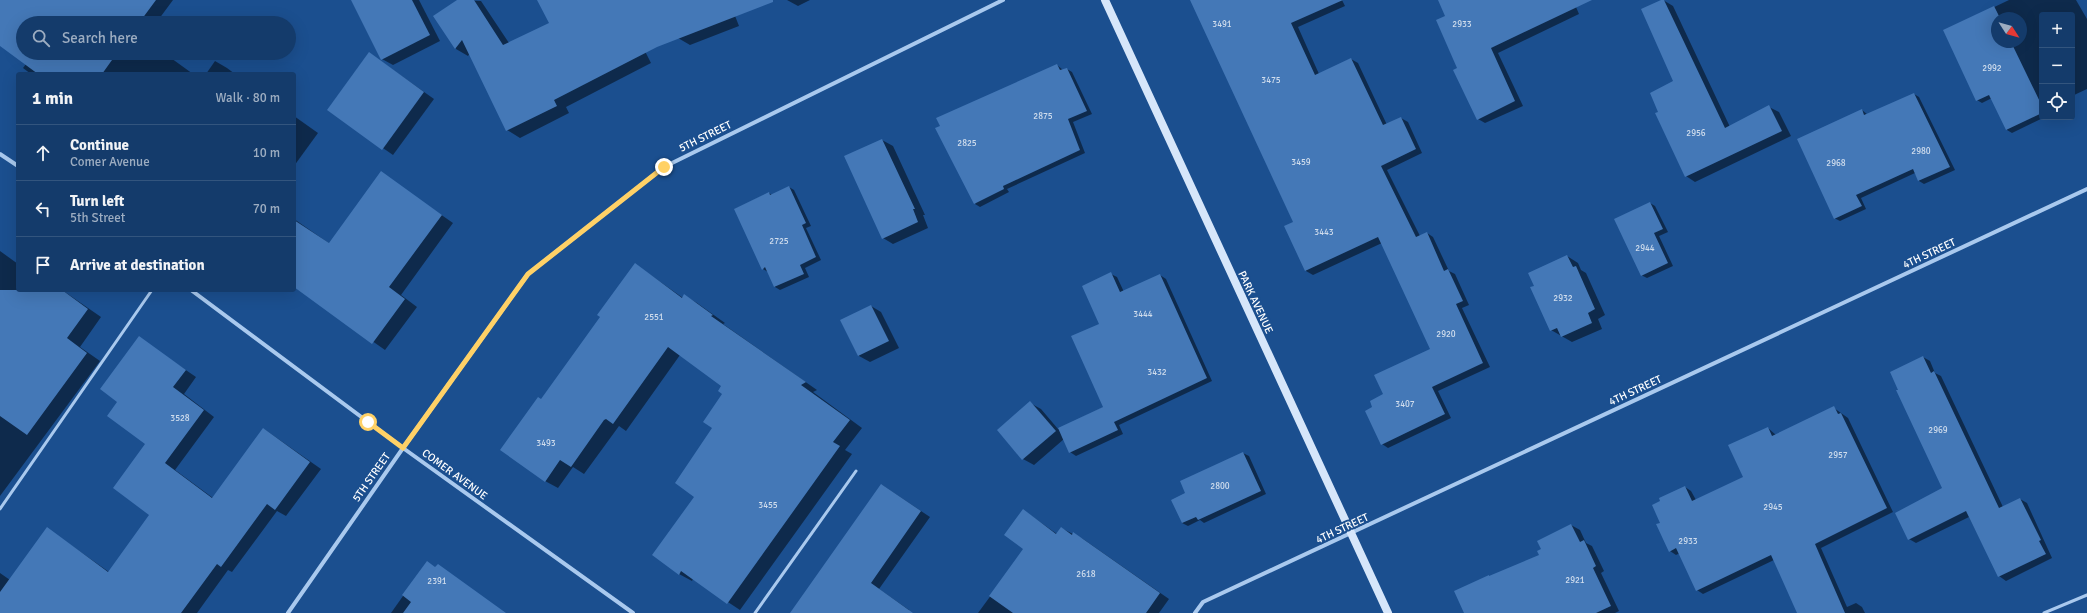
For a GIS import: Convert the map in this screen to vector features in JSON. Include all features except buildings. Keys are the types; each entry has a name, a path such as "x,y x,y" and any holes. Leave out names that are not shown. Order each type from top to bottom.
{"street":[{"name":"5TH STREET","path":"288,613 403,448 528,274 664,167 1003,0"},
{"name":"PARK AVENUE","path":"1105,0 1350,534 1388,613"},
{"path":"0,154 16,165"},
{"name":"4TH STREET","path":"1195,613 1203,602 2087,188"},
{"name":"COMER AVENUE","path":"194,292 403,448 633,613"}],"lane":[{"path":"0,509 151,292"},
{"path":"755,613 856,471"},
{"path":"2044,613 2087,595"}],"route":[{"path":"368,422 403,448 528,274 664,167"}]}
